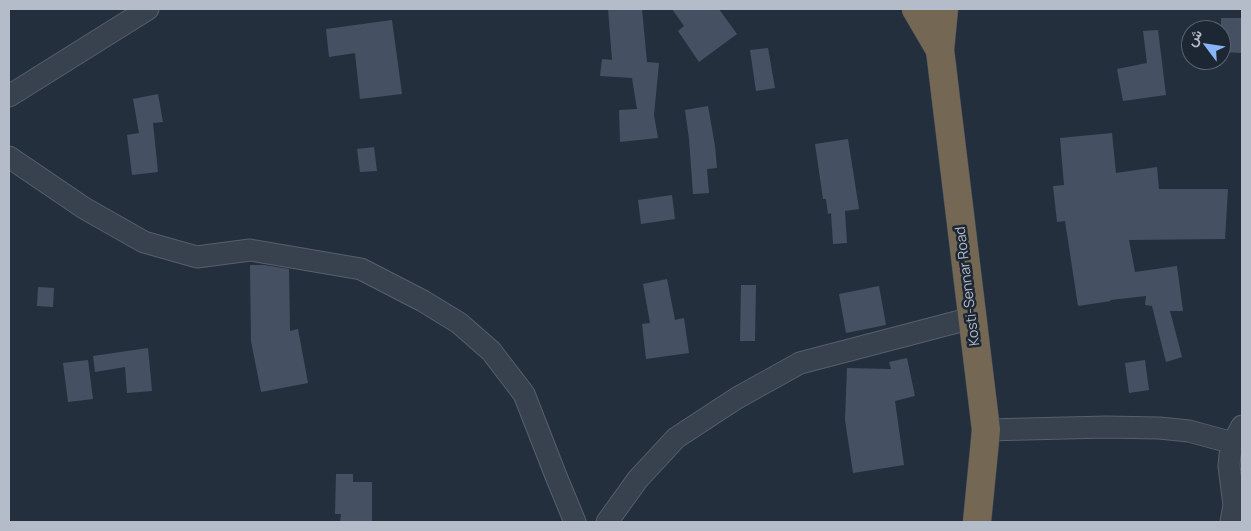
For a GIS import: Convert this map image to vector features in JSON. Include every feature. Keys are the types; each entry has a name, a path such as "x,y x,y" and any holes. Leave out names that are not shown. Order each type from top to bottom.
{"highway":[{"name":"Kosti-Sennar Road","path":"916,9 940,50"},
{"name":"Kosti-Sennar Road","path":"944,9 940,50 986,430 977,522"}],"street":[{"path":"9,96 148,9"},
{"path":"9,158 84,208 144,242 197,256 250,250 361,268 423,301 459,323 491,350 524,394 575,522"},
{"path":"607,522 638,479 676,438 737,398 800,363 972,318"},
{"path":"986,430 1106,427 1159,428 1238,434 1230,454 1229,466 1234,505 1231,522"}],"building":[{"path":"608,9 642,9 647,62 659,63 654,115 658,138 620,142 619,110 637,109 632,78 600,76 602,59 612,60"},
{"path":"672,9 719,9 737,34 699,62 678,31 684,26"},
{"path":"1221,18 1242,18 1242,53 1231,52 1231,20 1221,20"},
{"path":"392,20 402,94 360,99 355,53 329,57 326,29"},
{"path":"1158,30 1166,95 1123,101 1117,69 1147,63 1143,31"},
{"path":"768,48 775,88 756,91 750,50"},
{"path":"158,94 163,122 153,123 158,172 132,175 127,135 139,133 133,99"},
{"path":"708,106 717,168 707,169 709,193 693,194 685,110"},
{"path":"1112,133 1116,173 1157,167 1159,189 1228,189 1225,239 1129,240 1135,272 1177,266 1183,311 1170,311 1182,357 1166,362 1152,306 1145,305 1146,296 1078,306 1065,221 1057,222 1053,186 1064,185 1060,138"},
{"path":"848,139 859,209 845,211 847,243 833,244 831,213 828,214 826,199 823,199 815,144"},
{"path":"374,147 377,171 360,172 357,149"},
{"path":"672,195 675,219 641,224 638,200"},
{"path":"250,265 289,269 290,331 298,329 308,383 261,392 251,341"},
{"path":"667,279 675,320 684,318 689,353 646,359 642,324 650,323 643,284"},
{"path":"741,285 756,285 755,341 740,341"},
{"path":"879,286 886,325 846,333 839,294"},
{"path":"38,287 54,288 53,307 37,306"},
{"path":"148,348 152,391 127,393 125,367 95,372 93,356"},
{"path":"907,358 915,396 895,401 904,465 853,473 845,420 847,368 891,369 889,362"},
{"path":"88,360 93,399 68,402 63,363"},
{"path":"1145,360 1149,390 1129,393 1125,363"},
{"path":"336,474 353,474 353,482 372,482 372,522 340,522 341,514 335,514"}]}
